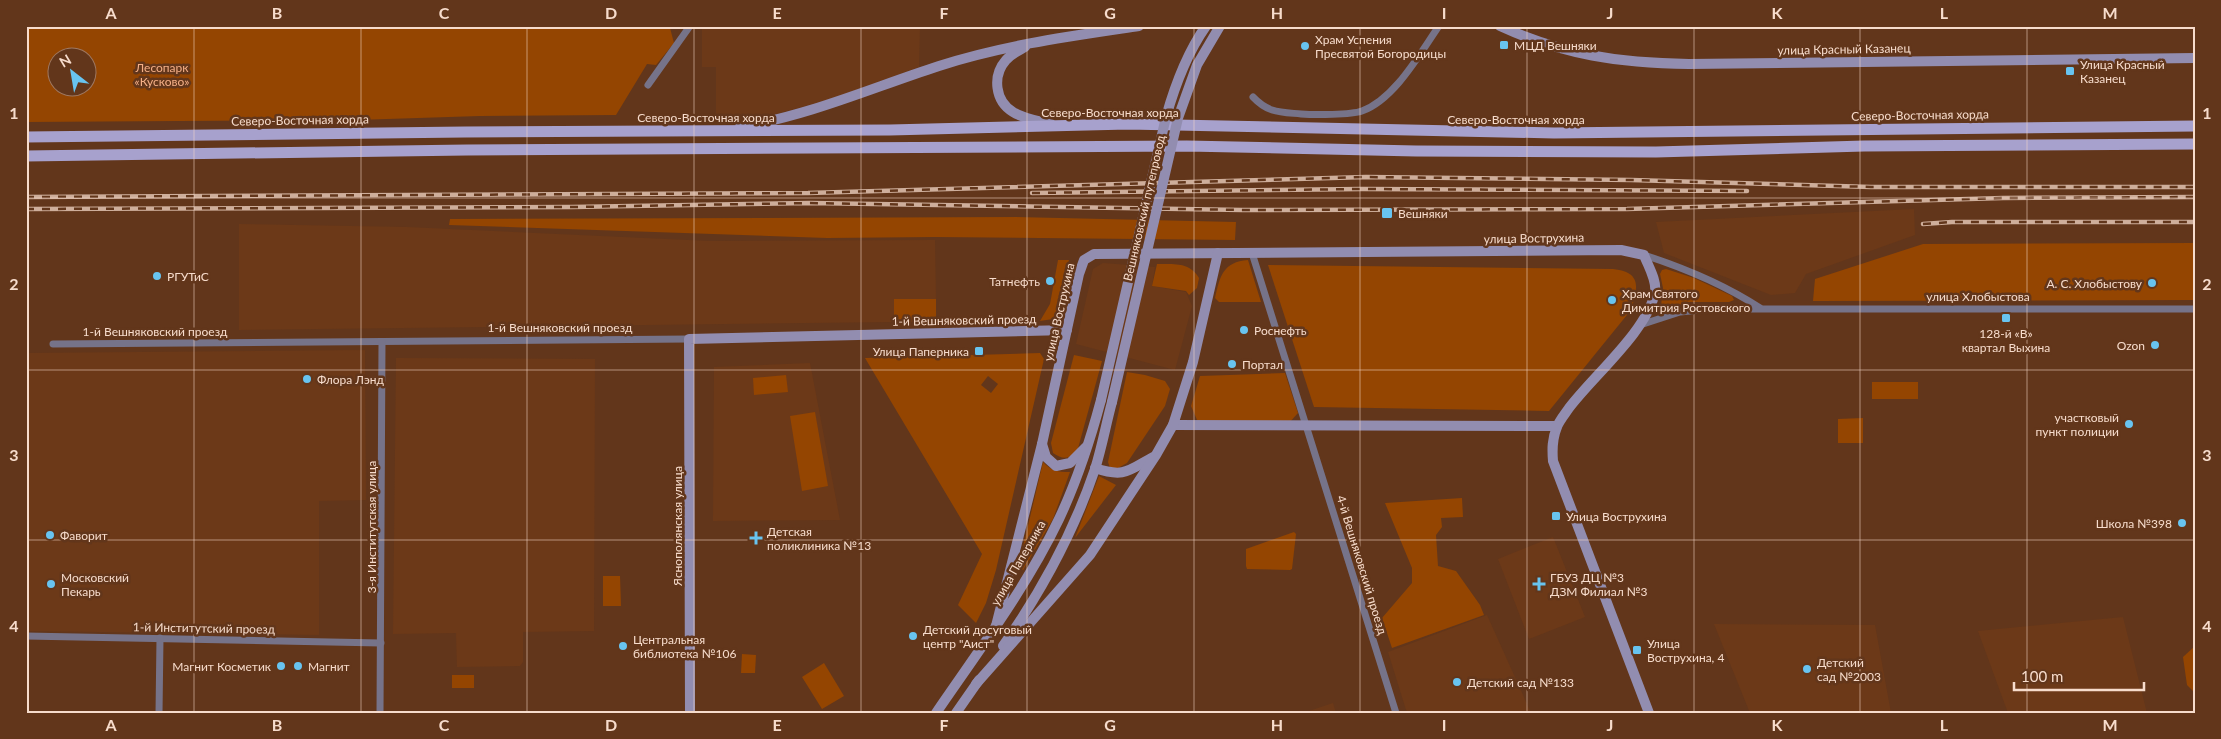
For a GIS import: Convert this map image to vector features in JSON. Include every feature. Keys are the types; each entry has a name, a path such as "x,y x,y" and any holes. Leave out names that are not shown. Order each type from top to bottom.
{"main road":[{"name":"Северо-Восточная хорда","path":"26,137 890,130 1161,124 1337,130 1573,133 2195,126"},
{"path":"26,156 466,150 1169,146 1646,152 1854,146 2195,144"}],"street":[{"path":"648,85 690,26"},
{"path":"720,130 791,117 834,104 939,66 1034,42 1139,26"},
{"name":"Вешняковский путепровод","path":"1101,400 1171,100 1186,61 1206,26"},
{"name":"Вешняковский путепровод","path":"1095,468 1178,118 1197,65 1220,26"},
{"path":"1253,97 1262,106 1272,111 1309,114 1361,111 1385,96 1395,86 1412,65 1438,26"},
{"name":"улица Красный Казанец","path":"1500,26 1544,45 1568,52 1638,62 1689,64 2195,58"},
{"path":"1034,42 1011,55 1002,65 998,78 998,91 1004,104 1014,113 1059,126"},
{"name":"улица Вострухина","path":"996,626 1042,444 1079,274 1084,260 1094,254 1621,250 1644,256"},
{"path":"976,684 1090,555 1156,455 1173,424 1194,362 1218,253"},
{"name":"4-й Вешняковский проезд","path":"1252,254 1396,713"},
{"path":"1644,256 1655,290 1640,325 1575,401 1557,426 1552,445 1553,461 1649,713"},
{"name":"улица Хлобыстова","path":"1644,256 1678,266 1761,308"},
{"name":"улица Хлобыстова","path":"1640,325 1680,312 1711,308 2195,309"},
{"name":"1-й Вешняковский проезд","path":"53,344 689,339 1066,330"},
{"name":"Яснополянская улица","path":"689,339 690,713"},
{"name":"3-я Институтская улица","path":"380,713 382,342"},
{"name":"улица Паперника","path":"936,713 996,626 1059,519 1090,443 1101,400"},
{"path":"1173,424 1557,426"},
{"path":"1042,444 1046,458 1056,466 1070,463 1090,443"},
{"path":"956,713 1028,611 1072,525 1095,468 1110,473 1125,474 1156,455"},
{"name":"1-й Институтский проезд","path":"26,636 381,643"},
{"path":"158,713 160,638"}],"shaded area":[{"path":"702,26 920,26 919,67 835,98 776,114 751,117 716,117 716,67 702,67"},
{"path":"1914,209 1915,235 1806,274 1795,293 1771,295 1664,253 1656,222"},
{"path":"239,224 407,227 710,241 935,240 936,299 895,299 894,322 239,330"},
{"path":"1103,263 1155,267 1152,286 1186,292 1192,306 1175,370 1076,344 1093,269"},
{"path":"365,350 366,500 319,501 319,635 26,631 26,353"},
{"path":"396,358 595,359 594,631 523,632 523,662 520,666 457,667 456,633 393,634"},
{"path":"810,363 840,520 713,521 714,367"},
{"name":"ГБУЗ ДЦ №3 ДЗМ Филиал №3","path":"1553,537 1585,617 1529,639 1498,559"},
{"name":"Детский сад №133","path":"1487,615 1531,713 1407,713 1388,652"},
{"path":"2123,617 2147,713 2008,713 1978,631"},
{"name":"Детский сад №2003","path":"1714,624 1875,625 1891,713 1750,713"},
{"path":"1333,703 1336,713 1303,713"}],"green space":[{"name":"Лесопарк «Кусково»","path":"26,26 671,26 674,43 656,65 647,64 616,115 480,116 356,120 26,122"},
{"path":"1015,217 1236,222 1235,240 935,237 827,238 449,225 450,219"},
{"path":"2195,243 2195,300 1813,301 1815,279 1923,244"},
{"path":"1058,260 1069,260 1056,314 1053,319 1040,321 1050,304"},
{"path":"1248,260 1261,302 1219,302 1215,298 1224,272 1233,264"},
{"path":"1157,264 1181,265 1191,269 1199,278 1197,288 1189,295 1186,291 1152,286"},
{"path":"1268,265 1613,269 1633,277 1636,288 1631,310 1549,411 1314,407"},
{"path":"1666,269 1694,278 1732,296 1734,300 1729,302 1690,302 1664,309 1661,306 1663,288 1660,274 1662,270"},
{"path":"894,299 936,299 936,322 894,322"},
{"path":"1040,353 1044,359 996,570 986,603 976,623 958,605 982,554 865,358","holes":["988,376 998,384 991,393 981,385"]},
{"path":"1074,355 1102,361 1077,452 1063,458 1053,453 1051,443"},
{"path":"1127,372 1165,381 1170,389 1165,406 1127,463 1118,468 1110,468 1108,462"},
{"path":"1285,373 1298,413 1289,423 1198,422 1191,406 1200,376"},
{"path":"786,375 788,392 754,395 753,378"},
{"path":"1872,382 1918,382 1918,399 1872,399"},
{"path":"815,412 828,486 802,491 790,416"},
{"path":"1863,418 1863,443 1838,443 1838,419"},
{"path":"1043,462 1055,470 1070,472 1053,519 1023,570 1019,564"},
{"path":"1099,476 1116,485 1075,538"},
{"path":"1462,498 1463,517 1441,518 1442,527 1436,535 1438,566 1456,571 1480,605 1484,615 1392,648 1382,618 1412,583 1412,568 1385,503"},
{"path":"1294,532 1296,534 1292,569 1247,569 1246,549"},
{"path":"603,576 620,576 621,606 603,606"},
{"path":"2195,646 2195,693 2187,685 2183,657"},
{"path":"742,654 756,655 755,673 741,673"},
{"path":"824,663 844,696 822,709 802,677"},
{"path":"452,675 474,675 474,688 452,688"}],"railway":[{"path":"26,197 808,193 1366,177 1631,180 1871,187 2195,187"},
{"path":"1032,193 1362,189 1747,191"},
{"path":"26,209 572,207 810,203 1242,210 1627,209 2003,198 2195,197"},
{"path":"1923,224 1952,222 2195,222"}],"place":[{"name":"МЦД Вешняки","path":"1504,45"},
{"name":"Храм Успения Пресвятой Богородицы","path":"1305,46"},
{"name":"Улица Красный Казанец","path":"2070,71"},
{"name":"Вешняки","path":"1387,213"},
{"name":"РГУТиС","path":"157,276"},
{"name":"Татнефть","path":"1050,281"},
{"name":"А. С. Хлобыстову","path":"2152,283"},
{"name":"Храм Святого Димитрия Ростовского","path":"1612,300"},
{"name":"128-й «В» квартал Выхина","path":"2006,318"},
{"name":"Роснефть","path":"1244,330"},
{"name":"Ozon","path":"2155,345"},
{"name":"Улица Паперника","path":"979,351"},
{"name":"Портал","path":"1232,364"},
{"name":"Флора Лэнд","path":"307,379"},
{"name":"участковый пункт полиции","path":"2129,424"},
{"name":"Улица Вострухина","path":"1556,516"},
{"name":"Школа №398","path":"2182,523"},
{"name":"Фаворит","path":"50,535"},
{"name":"Детская поликлиника №13","path":"756,538"},
{"name":"Московский Пекарь","path":"51,584"},
{"name":"ГБУЗ ДЦ №3 ДЗМ Филиал №3","path":"1539,584"},
{"name":"Детский досуговый центр \"Аист\"","path":"913,636"},
{"name":"Центральная библиотека №106","path":"623,646"},
{"name":"Улица Вострухина, 4","path":"1637,650"},
{"name":"Магнит Косметик","path":"281,666"},
{"name":"Магнит","path":"298,666"},
{"name":"Детский сад №2003","path":"1807,669"},
{"name":"Детский сад №133","path":"1457,682"}]}
